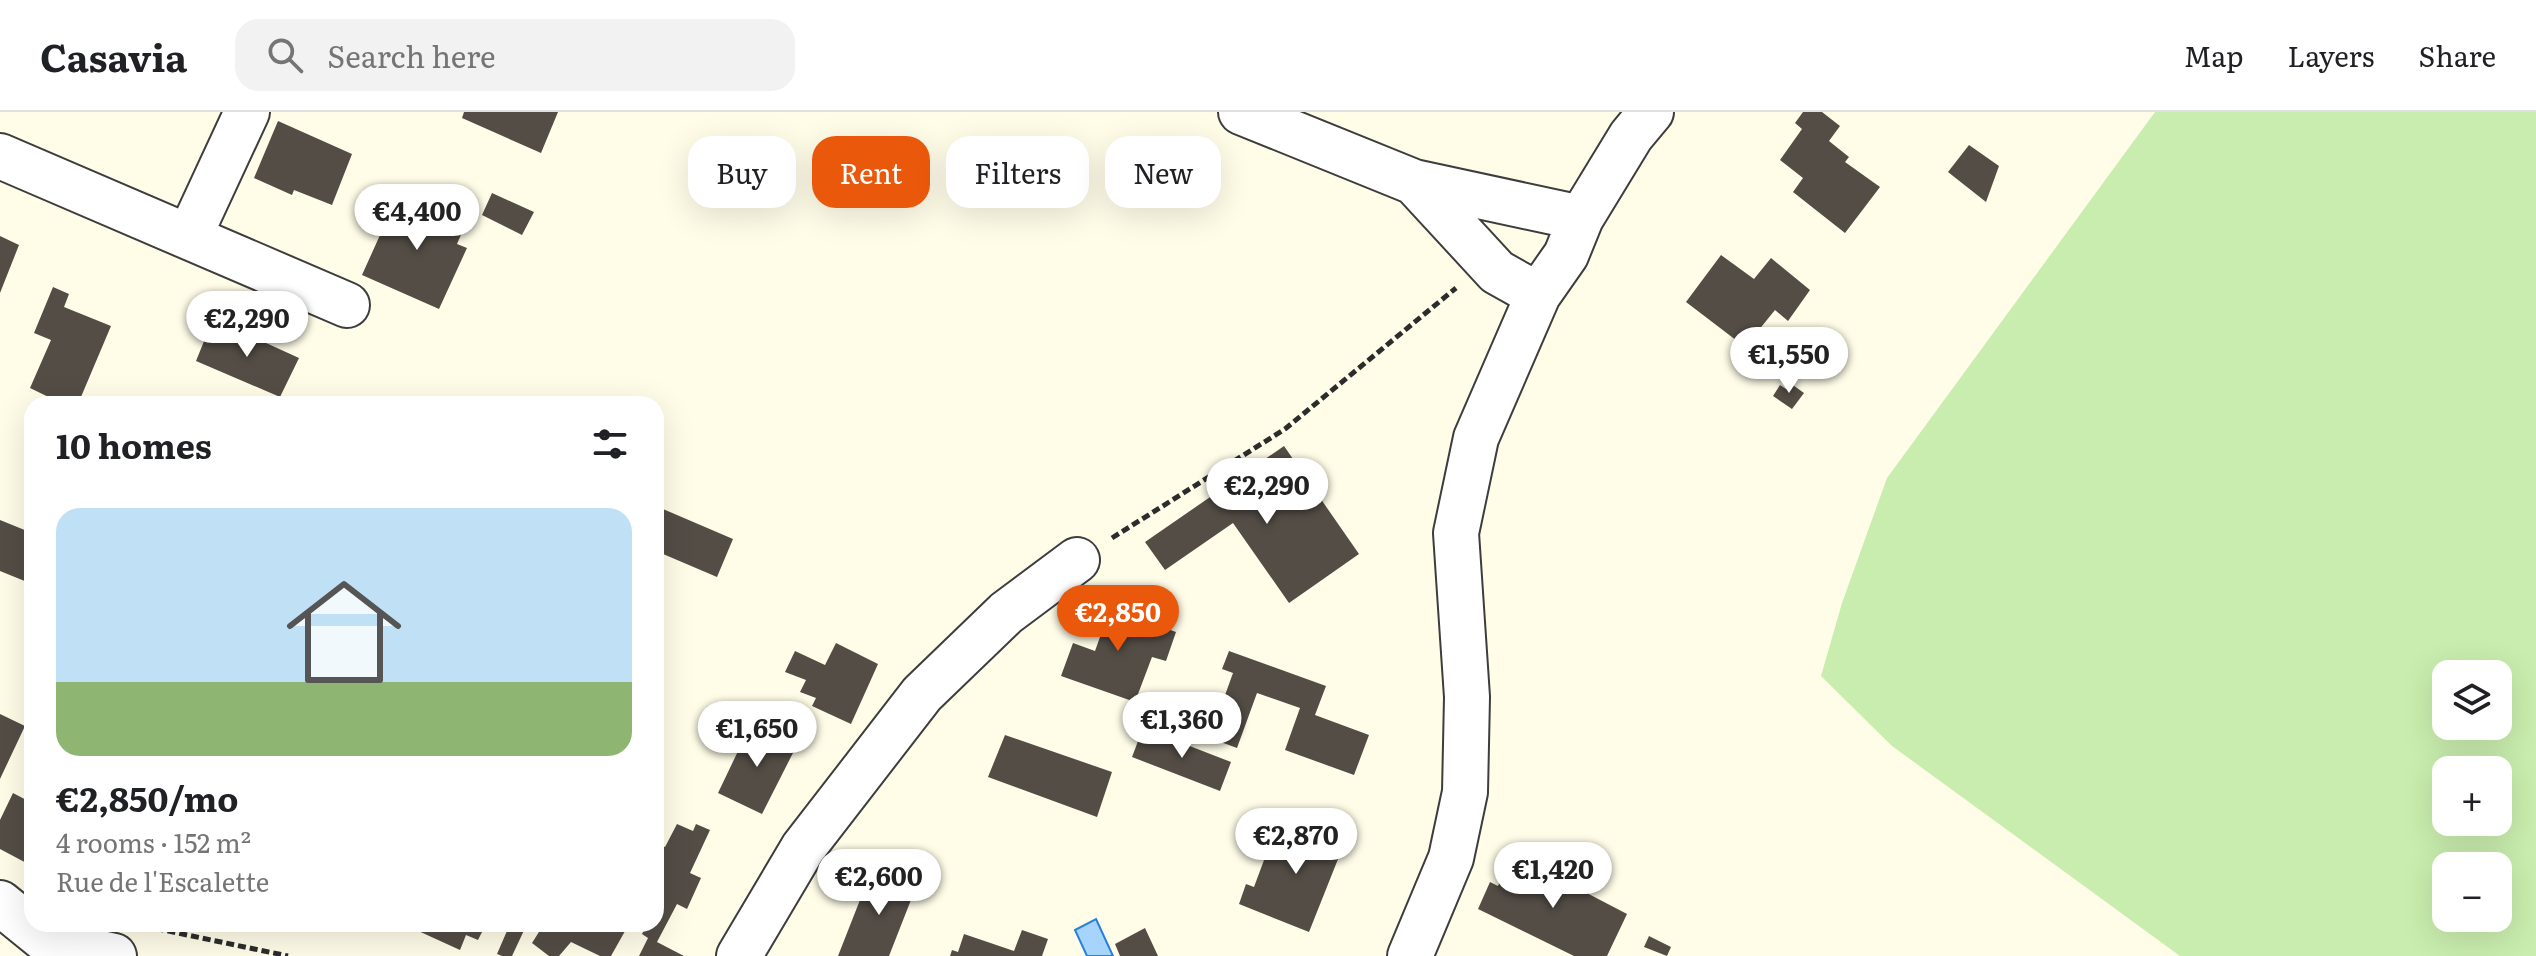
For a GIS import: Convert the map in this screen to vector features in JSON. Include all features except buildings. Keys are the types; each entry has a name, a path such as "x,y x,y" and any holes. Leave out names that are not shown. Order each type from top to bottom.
{"street":[{"path":"189,237 247,112"},
{"path":"1241,112 1414,182 1581,218"},
{"path":"1410,956 1451,858 1465,792 1467,697 1456,533 1476,438 1538,295 1566,255 1581,218 1631,136 1651,112"},
{"path":"0,156 347,305"},
{"path":"1414,182 1497,272 1538,295"},
{"path":"739,956 803,848 922,694 1006,613 1077,560"},
{"path":"0,903 24,926"},
{"path":"30,932 47,948 114,956"}],"path":[{"path":"1077,560 1285,429 1487,262"},
{"path":"175,932 288,956"}],"green space":[{"path":"2155,112 2536,112 2536,956 2180,956 1892,746 1821,676 1842,603 1887,478"}],"water":[{"path":"1096,919 1113,956 1087,956 1075,930"}]}
